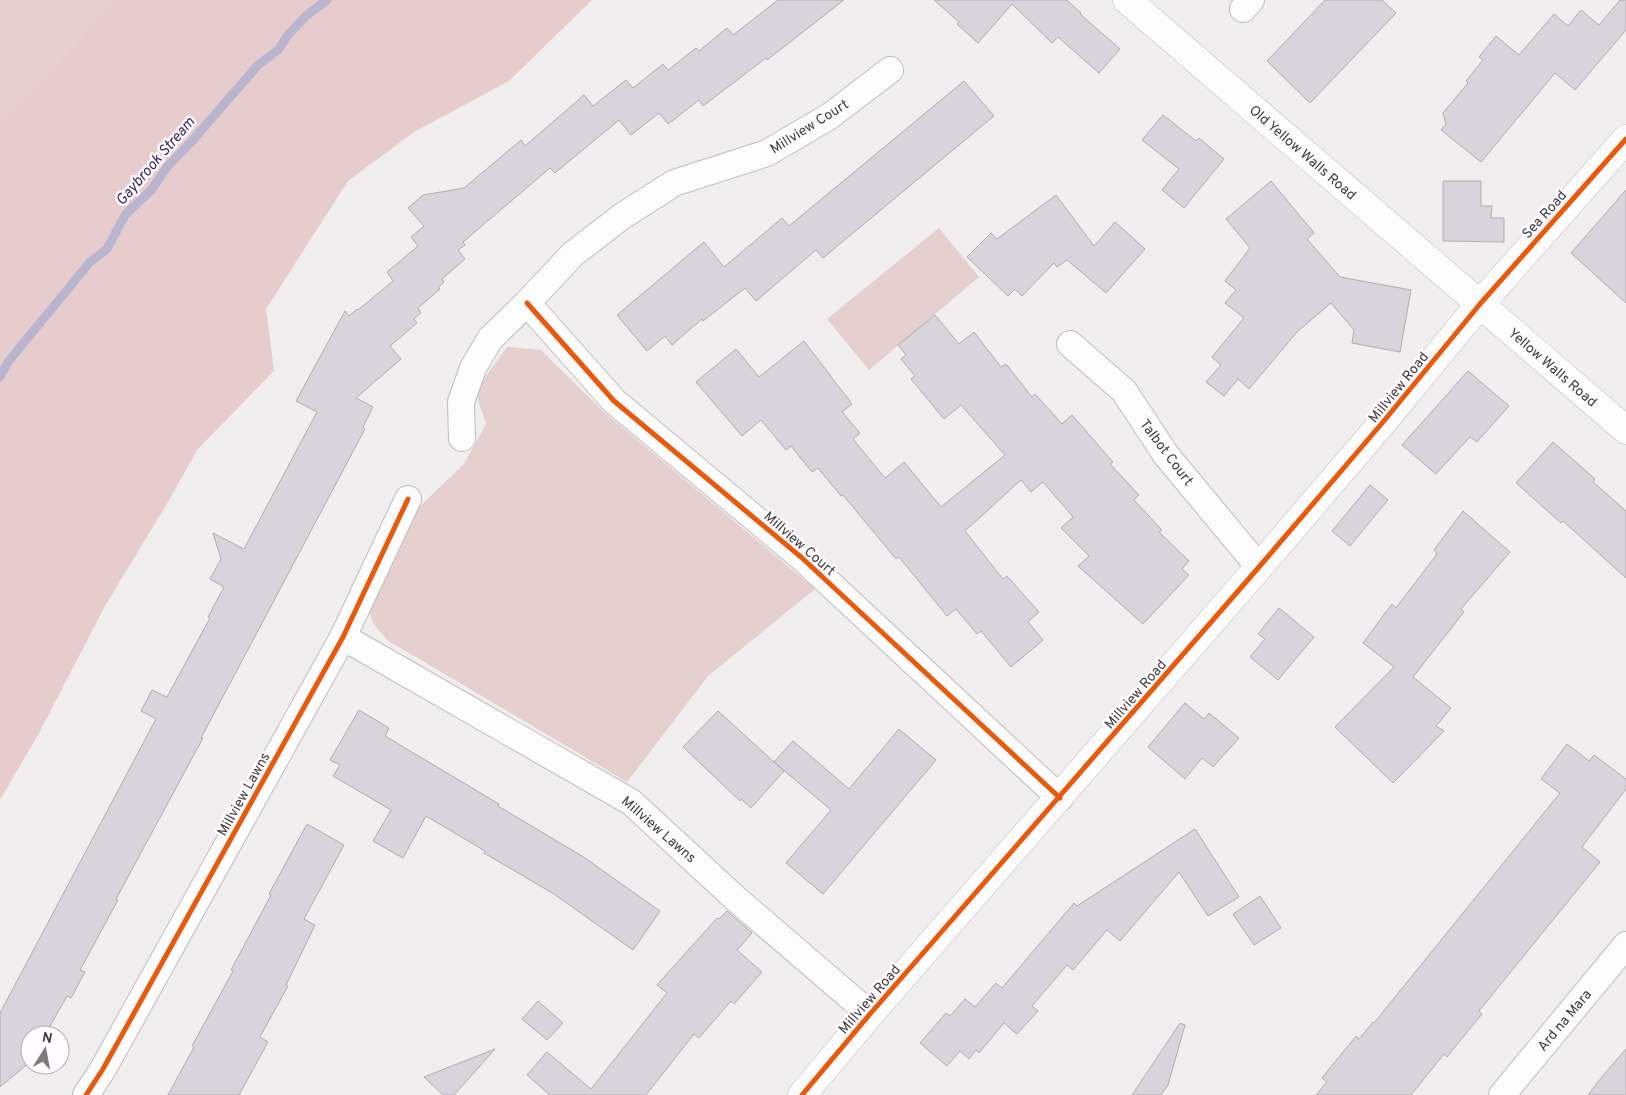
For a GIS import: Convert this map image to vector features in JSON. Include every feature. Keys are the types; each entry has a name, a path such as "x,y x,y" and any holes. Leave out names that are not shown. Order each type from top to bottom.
{"street":[{"name":"Old Yellow Walls Road","path":"1127,0 1480,304"},
{"name":"Millview Court","path":"462,438 461,402 473,368 490,339 573,254 621,217 674,184 767,153 830,116 890,70"},
{"name":"Sea Road","path":"1480,304 1626,139"},
{"name":"Millview Court","path":"527,303 614,401 802,558 1060,798"},
{"name":"Yellow Walls Road","path":"1480,304 1626,430"},
{"name":"Millview Road","path":"802,1095 870,1014 1060,798 1259,567 1383,422 1480,304"},
{"name":"Talbot Court","path":"1070,344 1124,391 1166,455 1259,567"},
{"name":"Millview Lawns","path":"86,1095 103,1069 343,637 408,499"},
{"name":"Millview Lawns","path":"343,637 631,802 735,898 870,1014"},
{"name":"Ard na Mara","path":"1502,1095 1626,945"}],"shaded area":[{"path":"0,0 176,0 0,196"},
{"path":"116,0 592,0 509,81 414,132 348,181 266,309 274,371 197,450 105,606 38,735 0,800 0,126"},
{"path":"939,228 979,277 869,370 827,319"},
{"path":"507,347 541,350 604,412 815,589 708,676 627,782 387,640 373,623 368,608 412,514 464,464 486,424 478,400 479,386"}],"building":[{"path":"778,0 844,0 767,60 766,58 703,106 699,100 668,124 659,113 631,135 619,120 555,173 550,168 463,242 465,245 458,250 465,259 442,279 444,282 438,288 440,289 418,308 421,313 414,319 417,323 390,346 401,359 356,398 373,407 363,427 365,429 201,738 203,738 116,899 118,900 80,970 85,972 71,998 67,996 51,1025 20,1025 20,1070 0,1087 0,1013 156,719 141,711 152,690 167,697 210,618 208,617 224,587 210,579 221,559 213,533 244,549 317,412 296,401 345,311 349,316 393,281 387,272 418,246 411,237 424,226 408,208 423,195 464,188 521,140 525,146 584,95 593,106 626,80 633,88 663,64 668,70 696,48 699,51 727,28 733,35"},
{"path":"934,0 1067,0 1120,49 1099,73 1058,37 1052,43 1012,4 978,43 957,24 959,22"},
{"path":"1325,0 1382,0 1396,13 1310,103 1267,61"},
{"path":"1620,0 1626,0 1626,30 1575,90 1555,73 1481,162 1441,130 1446,124 1443,113 1468,83 1466,81 1483,60 1479,57 1496,36 1519,55 1554,14 1568,26 1581,10 1599,25"},
{"path":"964,81 994,116 823,258 816,250 756,301 745,288 703,321 702,319 672,345 665,336 647,351 617,315 704,242 724,267 782,218 789,226"},
{"path":"1163,115 1196,141 1199,138 1224,159 1184,208 1162,190 1179,169 1142,140"},
{"path":"1271,181 1314,233 1307,239 1340,277 1411,290 1400,352 1352,343 1354,330 1331,303 1297,332 1249,389 1238,379 1224,396 1206,382 1221,365 1212,357 1244,318 1225,303 1236,290 1225,281 1250,248 1226,219"},
{"path":"1443,181 1481,181 1481,206 1492,206 1491,218 1504,218 1504,242 1443,241"},
{"path":"1626,190 1626,303 1571,253"},
{"path":"1056,195 1094,246 1115,222 1145,249 1106,293 1067,260 1057,267 1054,263 1022,296 1015,289 1008,296 967,257 991,233 997,239"},
{"path":"935,315 959,344 974,332 1001,367 1006,364 1032,397 1035,394 1062,424 1072,415 1113,462 1110,464 1139,495 1134,500 1162,530 1159,532 1189,561 1182,569 1189,575 1143,624 1078,566 1089,556 1061,528 1073,517 1043,482 1031,492 1021,480 965,531 1003,579 1007,576 1039,612 1028,622 1043,640 1011,667 981,631 977,634 956,609 947,616 899,557 896,559 818,468 812,472 791,446 786,450 761,420 742,436 696,382 736,349 759,377 804,341 852,404 842,412 860,433 853,439 885,478 904,462 941,507 1005,455 961,405 944,419 911,379 915,376 901,359 906,355 898,345"},
{"path":"1468,371 1509,406 1477,442 1470,437 1436,474 1402,445"},
{"path":"1553,442 1595,479 1593,482 1626,511 1626,578 1563,521 1561,523 1516,483"},
{"path":"1370,485 1388,500 1350,546 1332,531"},
{"path":"1463,511 1510,552 1461,609 1464,612 1413,677 1451,708 1436,726 1444,731 1393,783 1335,727 1394,667 1363,643 1392,604 1396,608 1437,554 1434,550"},
{"path":"1279,608 1314,637 1278,680 1250,657 1265,639 1258,634"},
{"path":"1185,703 1204,719 1209,713 1239,738 1213,767 1202,758 1185,779 1148,747"},
{"path":"359,710 389,728 385,736 582,856 660,911 633,950 554,894 426,816 403,858 373,841 391,810 333,776 340,765 330,760"},
{"path":"718,711 784,771 751,808 741,799 740,801 683,747"},
{"path":"899,729 936,760 823,894 786,863 831,810 774,762 793,741 849,789"},
{"path":"1567,744 1589,761 1594,755 1626,779 1626,789 1582,847 1600,862 1479,1011 1482,1014 1447,1057 1444,1054 1411,1095 1316,1095 1327,1082 1322,1078 1356,1036 1359,1039 1374,1023 1560,793 1541,779"},
{"path":"307,824 344,845 304,919 315,925 286,985 288,986 260,1037 268,1042 239,1095 168,1095 233,971 231,970 271,895 269,894"},
{"path":"1195,829 1239,897 1208,916 1179,872 1120,941 1107,930 1073,970 1067,965 1032,1006 1038,1011 1017,1034 1004,1023 979,1053 976,1050 969,1059 960,1051 947,1066 920,1043 946,1013 950,1016 965,999 975,1007 996,983 1002,988 1074,903 1077,906"},
{"path":"1260,896 1281,928 1254,945 1233,914"},
{"path":"727,911 752,933 737,950 762,972 734,1004 731,1001 699,1038 694,1034 646,1095 550,1095 527,1075 547,1052 591,1089 667,993 657,985 717,918 719,919"},
{"path":"538,1001 563,1023 547,1040 522,1019"},
{"path":"1180,1023 1185,1025 1168,1085 1161,1095 1132,1095"},
{"path":"495,1049 454,1095 443,1095 424,1077"},
{"path":"1626,1049 1626,1095 1588,1095 1605,1073"}],"waterway":[{"name":"Gaybrook Stream","path":"0,377 8,362 90,262 107,249 125,215 152,189 167,167 258,65 279,49 287,36 306,16 327,0"}],"cycle path":[{"path":"802,1095 870,1014 1259,567 1383,422 1480,304 1626,139"},
{"path":"527,303 614,401 801,557 1060,798"},
{"path":"86,1095 103,1069 343,637 408,499"}]}
